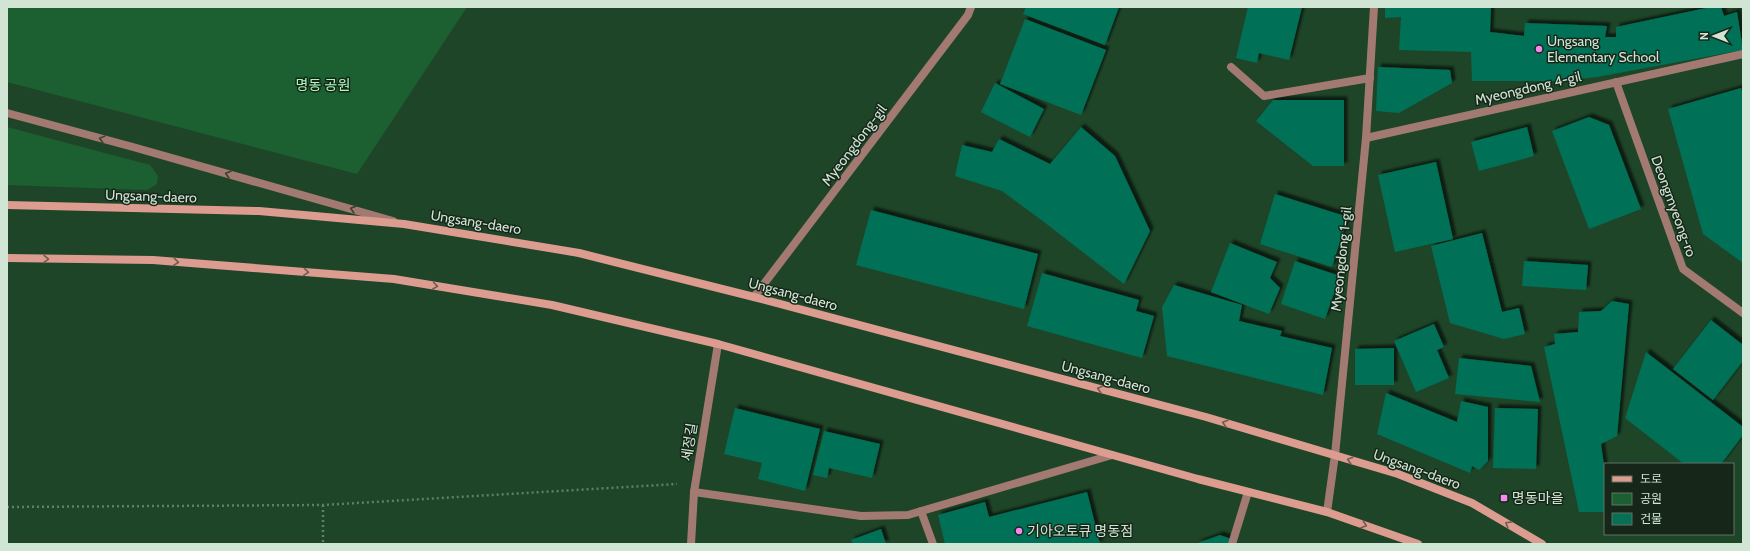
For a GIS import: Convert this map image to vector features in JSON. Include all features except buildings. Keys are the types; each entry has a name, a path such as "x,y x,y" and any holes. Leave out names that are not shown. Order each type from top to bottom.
{"main road":[{"name":"Ungsang-daero","path":"7,205 259,212 404,224 579,253 754,297 1206,417 1398,474 1472,503 1542,544"},
{"path":"7,258 153,260 394,279 552,305 718,344 1112,455 1327,512 1418,544"}],"street":[{"name":"Myeongdong-gil","path":"754,297 968,15 971,7"},
{"name":"Myeongdong 1-gil","path":"1327,512 1335,455 1366,138 1374,7"},
{"name":"Myeongdong 4-gil","path":"1366,138 1743,54"},
{"path":"1231,67 1264,96 1370,78"},
{"name":"Deongmyeong-ro","path":"1616,82 1683,269 1743,313"},
{"path":"7,113 404,224"},
{"name":"세정길","path":"691,544 694,492 718,344"},
{"path":"694,492 861,516 908,515 1112,455"},
{"path":"1232,544 1248,492"},
{"path":"921,511 933,544"}],"path":[{"path":"7,507 323,505 696,482"},
{"path":"323,505 323,544"}],"green space":[{"name":"명동 공원","path":"7,7 467,7 357,174 7,82"},
{"path":"7,127 150,165 158,176 157,184 147,190 7,185"}],"place":[{"name":"Ungsang Elementary School","path":"1539,49"},
{"name":"명동마을","path":"1504,498"},
{"name":"기아오토큐 명동점","path":"1019,531"}]}
